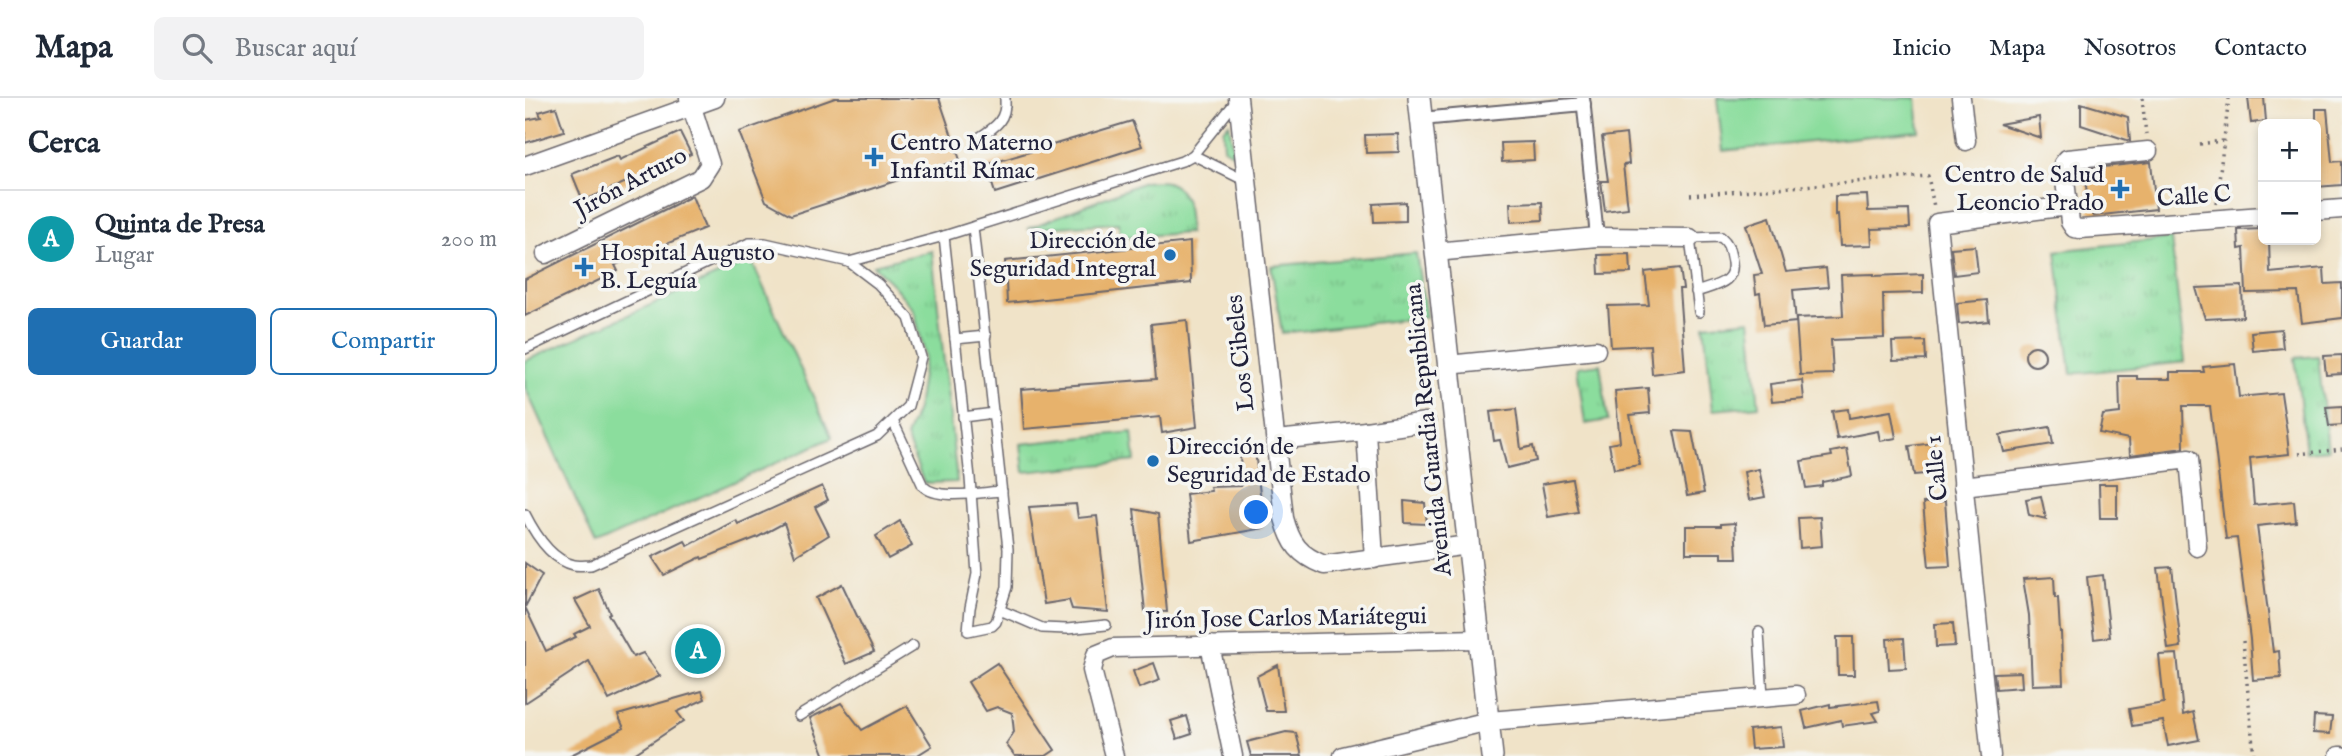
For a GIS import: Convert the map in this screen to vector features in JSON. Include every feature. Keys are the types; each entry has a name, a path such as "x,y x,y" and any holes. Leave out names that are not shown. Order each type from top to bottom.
{"street":[{"path":"525,166 690,102 715,98"},
{"name":"Los Cibeles","path":"1238,98 1284,518 1289,536 1304,557 1324,565 1468,545"},
{"path":"1961,98 1966,141"},
{"path":"1420,108 1583,101 1597,237"},
{"name":"Jirón Arturo","path":"546,254 701,178 706,173 710,164 690,102"},
{"name":"Avenida Guardia Republicana","path":"1420,108 1492,756"},
{"path":"1937,223 2068,206 2063,164 2067,159 2147,151"},
{"name":"Calle C","path":"2068,206 2070,222 2074,228 2080,229 2258,216"},
{"path":"2321,211 2342,209"},
{"name":"Calle 1","path":"1937,223 1991,756"},
{"path":"1435,252 1597,237 1691,237"},
{"path":"1448,365 1597,350"},
{"path":"1276,440 1426,422"},
{"path":"1366,431 1374,559"},
{"path":"1963,486 2189,459 2197,547"},
{"name":"Jirón Jose Carlos Mariátegui","path":"1114,756 1091,670 1096,655 1113,648 1479,639"},
{"path":"1210,645 1233,756"},
{"path":"1343,756 1489,722 1796,695"}],"lane":[{"path":"977,139 998,125 1004,117 1005,98"},
{"path":"849,262 944,236 1182,161 1193,155 1238,98"},
{"path":"1193,155 1248,182"},
{"path":"944,236 964,417 977,574 968,631 992,626 1007,587 1002,491 973,227"},
{"path":"1696,292 1724,282 1731,275 1734,266 1728,244 1721,237 1691,237 1696,292 1699,312"},
{"path":"525,349 749,243 765,243 849,262 877,284 909,318 921,357 908,406 877,436 591,565 575,565 559,558 544,545 525,514"},
{"path":"955,339 986,336"},
{"path":"964,417 994,413"},
{"path":"893,421 927,490 939,494 1002,491"},
{"path":"1000,610 1042,628 1067,629 1106,625"},
{"path":"1759,632 1763,697"},
{"path":"799,716 913,646"}],"path":[{"path":"2142,98 2147,151"},
{"path":"2214,220 2229,98"},
{"path":"2200,144 2223,141"},
{"path":"1690,195 1928,176 1937,223"},
{"path":"2299,454 2342,449"},
{"path":"2243,641 2254,756"}],"green space":[{"path":"1717,98 1916,98 1919,131 1723,151"},
{"path":"1229,123 1234,154 1224,148 1223,130"},
{"path":"1144,182 1167,182 1180,191 1186,203 1189,233 1121,237 1118,223 1027,229"},
{"path":"2171,238 2185,362 2071,374 2056,251"},
{"path":"932,251 957,482 924,483 906,437 917,409 925,355 914,310 873,265"},
{"path":"1416,253 1426,317 1282,333 1271,266"},
{"path":"751,260 832,438 596,544 525,387 525,361"},
{"path":"1750,320 1759,406 1713,410 1704,325"},
{"path":"2318,356 2328,450 2306,452 2295,358"},
{"path":"1600,364 1608,420 1585,424 1577,367"},
{"path":"1132,432 1135,461 1024,472 1021,444"}],"building":[{"name":"Centro Materno Infantil Rímac","path":"835,98 939,98 960,160 791,215 766,201 739,132"},
{"path":"2248,98 2264,98 2266,119 2251,123"},
{"path":"2081,103 2128,117 2130,141 2081,125"},
{"path":"556,107 564,131 525,143 525,120 541,117 539,112"},
{"path":"2316,109 2327,109 2332,162 2342,161 2342,185 2321,187 2321,119 2316,119"},
{"path":"2039,117 2041,138 1999,124"},
{"path":"1132,121 1142,146 995,193 986,165"},
{"path":"680,132 691,154 583,201 572,174 618,156 620,160"},
{"path":"1398,134 1399,152 1366,153 1365,135"},
{"path":"1626,134 1629,164 1623,165 1628,208 1605,211 1601,181 1608,181 1602,137"},
{"path":"1533,142 1534,160 1502,162 1501,143"},
{"name":"Centro de Salud Leoncio Prado","path":"2151,162 2156,209 2093,216 2089,211 2084,169"},
{"path":"1867,195 1868,211 1909,210 1910,228 1871,229 1872,245 1840,246 1835,196"},
{"path":"692,196 705,228 615,265 618,271 525,316 525,279"},
{"path":"1406,202 1406,221 1374,222 1373,204"},
{"path":"1542,202 1543,220 1511,222 1510,203"},
{"path":"1770,217 1786,272 1826,268 1828,287 1793,290 1796,322 1764,325 1760,293 1756,294 1754,275 1762,274 1746,225"},
{"path":"2258,229 2258,245 2269,245 2270,273 2324,268 2325,284 2342,283 2342,318 2302,323 2298,292 2246,293 2244,248 2239,249 2238,230"},
{"path":"1190,242 1191,283 1007,303 1005,261"},
{"path":"1975,246 1978,272 1954,275 1951,248"},
{"path":"1630,254 1631,273 1599,274 1598,255"},
{"path":"1680,268 1685,370 1652,374 1650,345 1611,347 1608,306 1649,305 1645,272"},
{"path":"1923,274 1923,293 1883,294 1884,338 1831,340 1833,374 1800,375 1796,318 1843,316 1841,275"},
{"path":"2242,286 2243,317 2205,319 2196,288"},
{"path":"1987,300 1989,321 1959,324 1957,303"},
{"path":"1187,320 1197,427 1162,433 1160,417 1024,429 1021,389 1156,379 1151,324"},
{"path":"2281,329 2283,348 2253,351 2251,332"},
{"path":"1925,341 1926,360 1893,361 1892,342"},
{"path":"2031,346 2039,346 2045,356 2039,366 2031,366 2025,360 2025,352"},
{"path":"2342,355 2342,374 2326,375 2324,356"},
{"path":"2235,364 2239,397 2281,393 2287,433 2289,454 2250,458 2254,505 2294,501 2296,522 2257,526 2273,652 2279,651 2281,678 2253,680 2237,538 2226,539 2210,406 2183,406 2184,448 2130,455 2129,439 2099,433 2103,415 2120,413 2119,376 2170,379 2170,372 2204,372 2203,367"},
{"path":"1802,380 1804,399 1772,402 1770,384"},
{"path":"1648,388 1650,413 1630,415 1640,465 1614,469 1609,444 1620,442 1615,391"},
{"path":"2342,406 2342,425 2329,426 2326,407"},
{"path":"1516,409 1521,449 1533,446 1536,461 1507,468 1500,440 1494,441 1490,412"},
{"path":"1848,409 1849,418 1891,411 1896,438 1880,441 1878,431 1837,439 1832,411"},
{"path":"2050,427 2053,444 2004,452 2000,435"},
{"path":"1674,431 1692,432 1704,493 1687,496"},
{"path":"1933,443 1936,473 1914,475 1909,446"},
{"path":"1847,449 1852,476 1822,482 1822,486 1806,488 1801,461 1832,456 1831,452"},
{"path":"1240,450 1255,451 1264,528 1191,541 1186,494 1211,491 1210,487 1241,486"},
{"path":"1759,469 1765,497 1749,500 1744,472"},
{"path":"1572,479 1578,512 1548,517 1542,484"},
{"path":"2099,484 2117,484 2117,518 2100,518"},
{"path":"822,486 828,500 815,507 829,535 795,556 784,523 758,537 702,559 701,557 664,575 652,557 685,541 688,546 736,520 738,524"},
{"path":"2041,496 2046,519 2029,515 2026,499"},
{"path":"1404,501 1425,503 1427,524 1405,523"},
{"path":"1945,501 1950,566 1929,567 1923,503"},
{"path":"1076,504 1078,518 1097,516 1108,612 1072,609 1069,600 1044,604 1029,507"},
{"path":"1134,509 1158,514 1167,612 1145,611"},
{"path":"1820,517 1822,546 1800,548 1798,518"},
{"path":"900,521 912,546 888,559 876,536"},
{"path":"1735,523 1737,558 1722,558 1722,553 1686,553 1686,526 1721,526"},
{"path":"525,563 542,575 525,607"},
{"path":"2172,567 2181,647 2168,649 2158,568"},
{"path":"2103,575 2110,637 2094,639 2087,577"},
{"path":"2054,577 2061,632 2063,684 2032,685 2029,615 2023,579"},
{"path":"842,584 874,652 846,664 816,598"},
{"path":"599,589 610,613 608,614 633,657 643,653 660,676 609,700 589,661 525,703 525,607 546,651 576,637 574,634 590,626 575,600"},
{"path":"1953,623 1955,646 1936,647 1935,624"},
{"path":"1837,637 1853,637 1854,675 1838,675"},
{"path":"1904,638 1906,668 1889,669 1887,639"},
{"path":"2177,654 2183,715 2193,712 2199,740 2168,746 2163,721 2132,726 2129,709 2164,703 2159,655"},
{"path":"997,663 1055,750 1046,756 1015,756 1006,744 1014,732 1012,713 997,707 986,711 968,682"},
{"path":"1154,663 1160,680 1139,688 1133,671"},
{"path":"1278,665 1284,711 1266,711 1257,676"},
{"path":"2021,672 2022,687 1996,689 1994,673"},
{"path":"702,691 705,699 677,712 684,721 631,756 569,756 624,728 618,715"},
{"path":"1878,701 1880,711 1873,713 1878,721 1842,726 1841,720 1806,728 1802,711 1830,704 1830,707"},
{"path":"841,703 862,730 907,706 932,746 916,756 825,756 810,718"},
{"path":"1187,716 1192,734 1177,739 1171,721"},
{"path":"2314,716 2332,717 2330,734 2313,733"},
{"path":"1781,727 1783,747 1751,749 1749,730"},
{"path":"1286,732 1296,733 1302,756 1251,756 1247,742"}],"place":[{"name":"Centro Materno Infantil Rímac","path":"874,157"},
{"name":"Centro de Salud Leoncio Prado","path":"2120,189"},
{"name":"Dirección de Seguridad Integral","path":"1170,255"},
{"name":"Hospital Augusto B. Leguía","path":"584,267"},
{"name":"Dirección de Seguridad de Estado","path":"1153,461"},
{"name":"Quinta de Presa","path":"698,651"}]}
